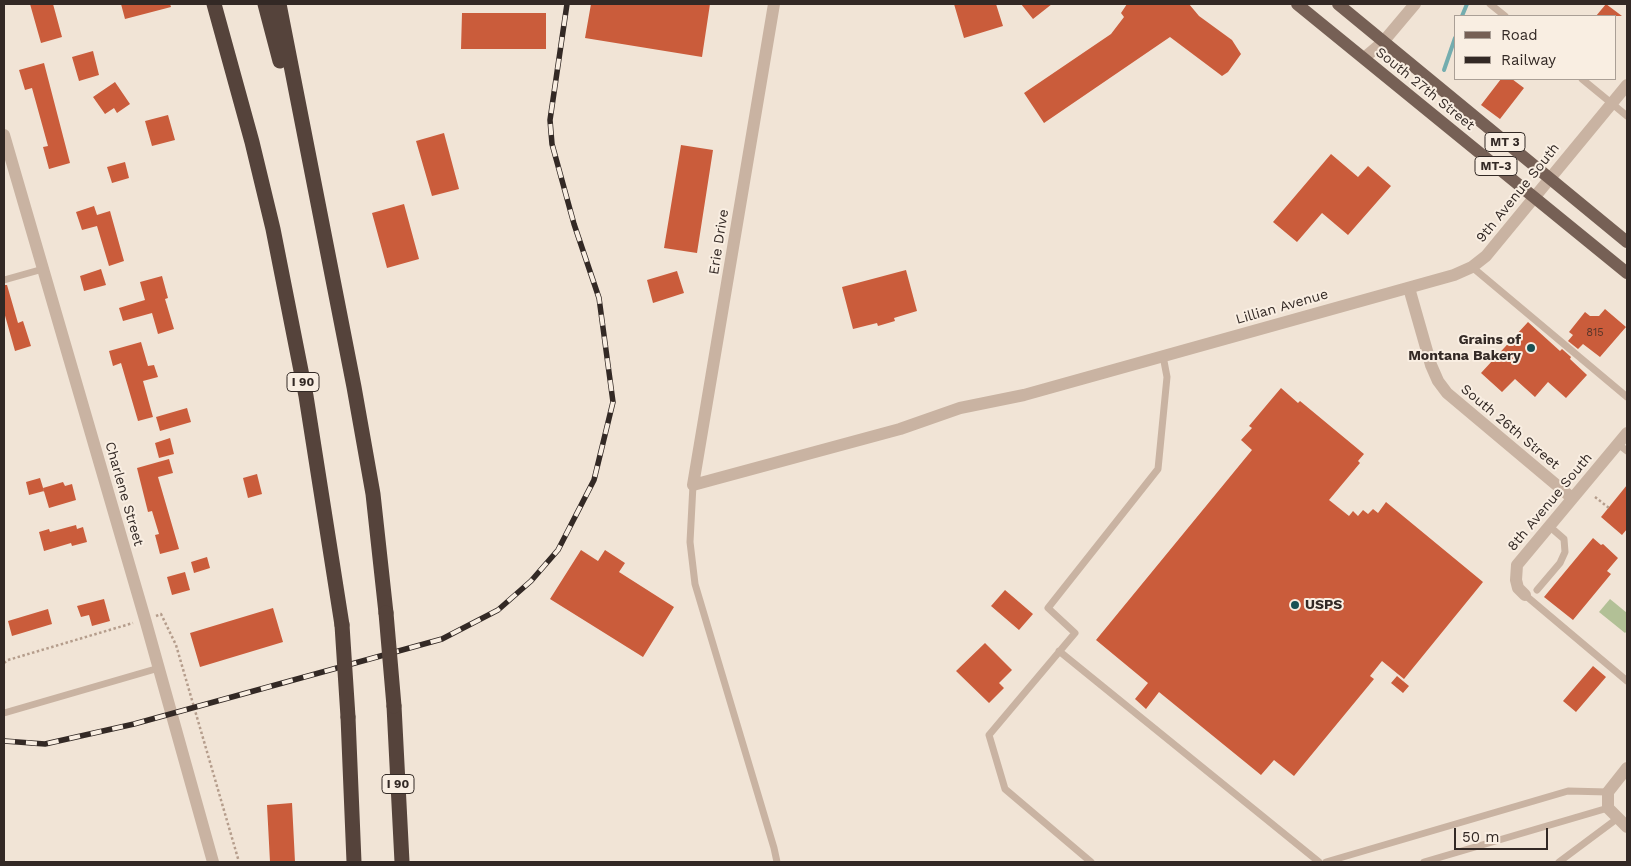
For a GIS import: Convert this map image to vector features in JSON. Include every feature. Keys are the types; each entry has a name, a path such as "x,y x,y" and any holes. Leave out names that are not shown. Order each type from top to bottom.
{"highway":[{"path":"206,4 252,142"},
{"name":"I 90","path":"214,4 252,142 273,229 306,396 342,625 354,862"},
{"name":"I 90","path":"265,4 315,193 354,387 373,494 394,706 402,862"},
{"path":"278,4 315,193"}],"main road":[{"name":"South 27th Street","path":"1297,4 1627,273"},
{"name":"South 27th Street","path":"1338,4 1627,242"}],"street":[{"name":"Erie Drive","path":"694,485 774,4"},
{"path":"1364,58 1383,42 1415,4"},
{"name":"9th Avenue South","path":"1409,288 1454,275 1472,267 1486,256 1627,84"},
{"name":"Charlene Street","path":"4,135 159,668 213,862"},
{"name":"Lillian Avenue","path":"694,485 900,429 960,408 1024,395 1409,288"},
{"name":"South 26th Street","path":"1409,288 1431,365 1438,381 1447,393 1572,498"},
{"name":"8th Avenue South","path":"1525,595 1518,588 1516,580 1517,565 1572,498 1623,447 1627,433"},
{"path":"1623,823 1608,808 1608,792 1627,768"}],"lane":[{"path":"1490,4 1505,15"},
{"path":"1583,80 1627,116"},
{"path":"1472,267 1627,397"},
{"path":"4,280 43,269"},
{"path":"1091,862 1005,790 990,735 1075,633 1048,608 1158,469 1167,377 1163,356"},
{"path":"694,485 690,542 695,584 777,862"},
{"path":"1537,590 1560,563 1565,552 1564,539 1549,526"},
{"path":"1525,595 1627,680"},
{"path":"1059,651 1319,862"},
{"path":"4,713 159,668"},
{"path":"1326,862 1568,791 1608,792"},
{"path":"1424,862 1608,808"},
{"path":"1559,862 1623,823"}],"path":[{"path":"1595,497 1608,508"}],"green space":[{"path":"1610,599 1627,613 1627,631 1625,633 1599,612"}],"building":[{"path":"30,4 53,4 62,37 41,43"},
{"path":"121,4 170,4 171,7 125,19"},
{"path":"591,4 710,4 702,57 585,38"},
{"path":"954,4 996,4 1003,26 964,38"},
{"path":"1021,4 1052,4 1033,19"},
{"path":"1127,4 1189,4 1199,16 1232,40 1241,54 1228,72 1222,76 1170,37 1044,123 1024,93 1111,34 1124,17 1121,13"},
{"path":"1606,4 1622,16 1616,15 1597,15"},
{"path":"462,13 546,13 546,49 461,49"},
{"path":"93,51 99,75 79,81 72,57"},
{"path":"44,63 70,163 49,169 43,147 48,146 32,88 25,90 19,70"},
{"path":"1500,80 1513,80 1524,88 1500,119 1481,105"},
{"path":"115,82 130,104 117,113 114,108 105,114 93,97"},
{"path":"168,115 175,140 152,146 145,121"},
{"path":"444,133 459,189 432,196 416,141"},
{"path":"681,145 713,150 697,253 664,248"},
{"path":"1331,154 1358,177 1368,166 1391,186 1348,235 1322,213 1297,242 1273,222"},
{"path":"125,162 129,178 112,183 107,167"},
{"path":"404,204 419,259 387,268 372,213"},
{"path":"94,206 97,215 110,211 124,261 109,266 97,226 82,230 76,212"},
{"path":"101,269 106,285 84,291 80,276"},
{"path":"906,270 917,311 894,318 895,321 878,326 877,323 853,329 842,287"},
{"path":"677,271 684,293 653,303 647,280"},
{"path":"162,276 168,298 165,299 174,329 158,334 152,313 123,321 119,308 145,300 140,282"},
{"path":"4,285 7,285 18,323 23,321 31,346 15,351 4,312"},
{"path":"1605,309 1626,327 1600,357 1583,344 1578,349 1568,341 1573,335 1569,332 1585,312 1590,316 1599,316"},
{"name":"Grains of Montana Bakery","path":"1528,322 1560,351 1562,349 1571,357 1570,359 1587,375 1566,398 1548,382 1535,397 1515,379 1502,392 1481,373"},
{"path":"141,342 148,366 154,365 158,377 143,381 153,417 138,421 121,363 113,366 109,351"},
{"name":"USPS","path":"1281,388 1298,403 1300,401 1364,454 1358,461 1360,463 1329,500 1349,516 1353,511 1358,516 1363,510 1368,514 1373,509 1378,513 1386,502 1483,582 1404,679 1382,661 1370,676 1374,679 1294,776 1274,760 1261,775 1159,692 1146,709 1135,699 1148,683 1096,640 1252,450 1241,440 1252,428 1249,426"},
{"path":"187,408 191,422 160,431 156,417"},
{"path":"170,438 174,454 159,458 155,443"},
{"path":"169,459 173,473 158,477 179,549 160,554 155,535 159,534 152,511 148,512 137,468"},
{"path":"257,474 262,494 248,498 243,478"},
{"path":"40,478 44,491 29,495 26,482"},
{"path":"63,482 65,486 72,484 76,500 49,508 43,488"},
{"path":"1627,485 1627,529 1622,535 1601,517"},
{"path":"76,525 77,529 83,527 87,542 72,546 71,543 44,551 39,532 49,529 50,532"},
{"path":"1593,538 1601,545 1603,544 1618,558 1607,571 1611,574 1573,620 1544,597"},
{"path":"581,550 598,561 605,550 625,563 619,572 674,607 643,657 550,599"},
{"path":"207,557 210,568 194,573 191,562"},
{"path":"185,572 190,590 172,595 167,577"},
{"path":"1005,590 1033,614 1019,630 991,606"},
{"path":"104,599 110,621 92,626 89,615 81,617 77,606"},
{"path":"273,608 283,642 200,667 190,633"},
{"path":"48,609 52,624 12,636 8,621"},
{"path":"985,643 1012,670 999,683 1004,688 989,703 956,671"},
{"path":"1593,666 1606,677 1576,712 1563,701"},
{"path":"1397,676 1409,686 1403,693 1391,683"},
{"path":"292,803 295,862 270,862 267,805"}],"waterway":[{"path":"1462,15 1467,4"},
{"path":"1444,70 1454,41"}],"railway":[{"path":"4,741 45,744 134,724 442,639 498,610 531,581 558,550 594,480 613,402 599,298 574,224 552,144 550,120 567,4"}],"place":[{"name":"Grains of Montana Bakery","path":"1531,348"},
{"name":"USPS","path":"1295,605"}]}
